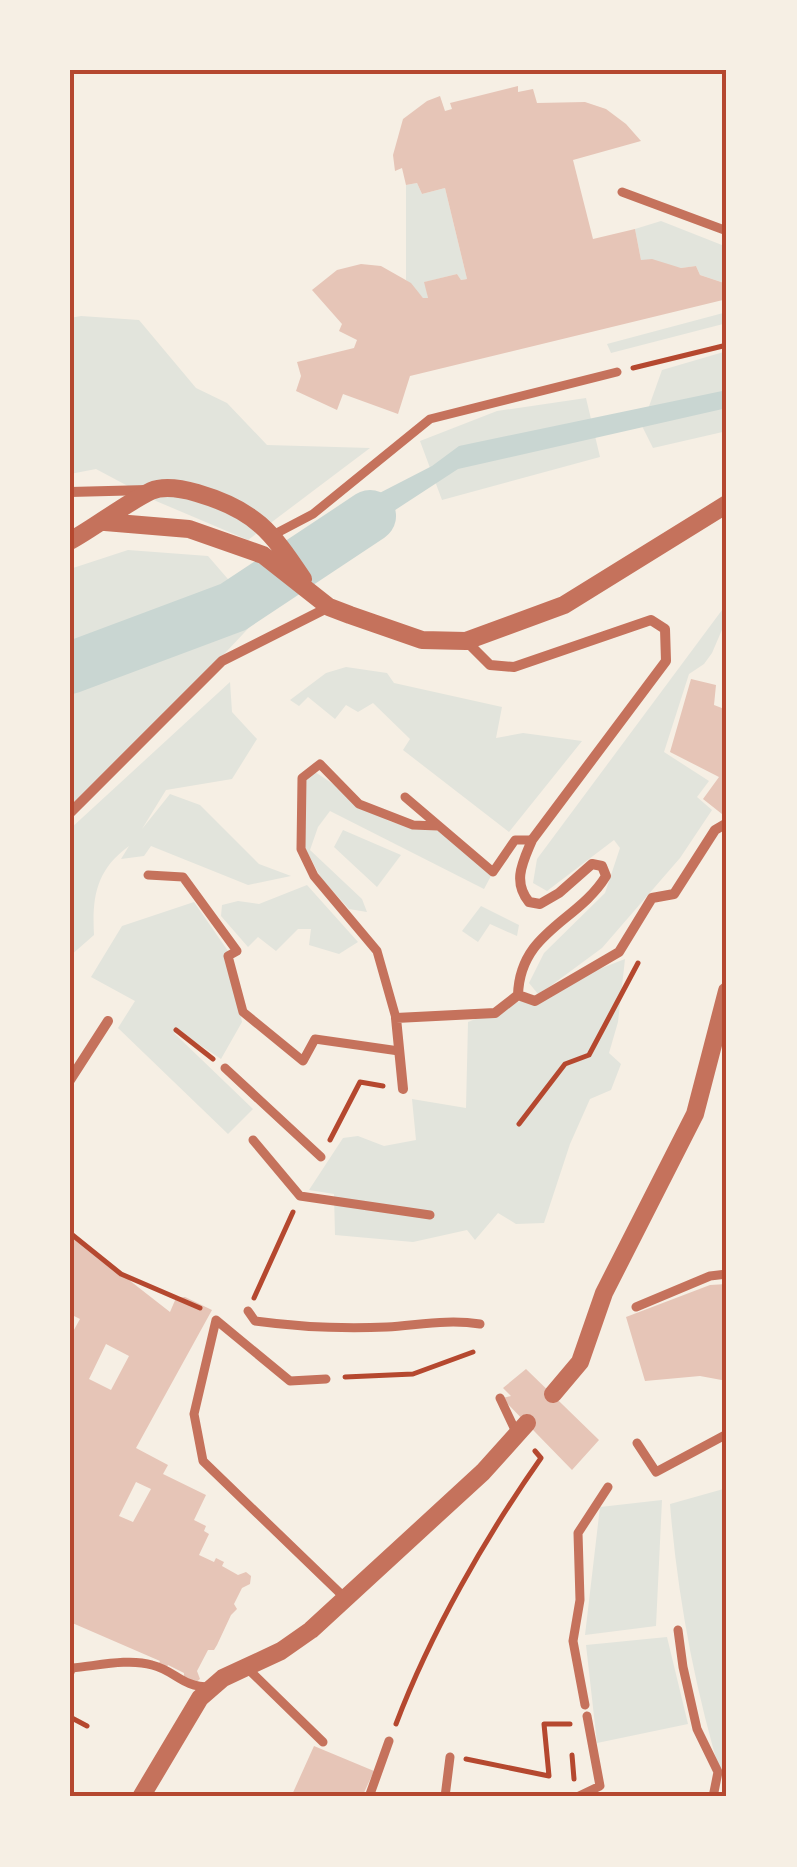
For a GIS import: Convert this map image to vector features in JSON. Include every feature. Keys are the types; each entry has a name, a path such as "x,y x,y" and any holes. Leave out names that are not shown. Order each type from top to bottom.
{"street":[{"path":"622,192 727,231"},
{"path":"275,537 313,514 430,419 617,372"},
{"path":"70,492 184,489 225,502 244,510 275,537 312,592"},
{"path":"70,540 153,490"},
{"path":"105,522 189,529 255,552 329,607 422,640 466,642 564,605 727,504"},
{"path":"70,813 222,661 329,607"},
{"path":"396,1018 495,1013 518,995 519,976 542,934 598,889 606,876 602,866 592,864 559,894 540,904 529,902 522,894 520,866 532,840 666,661 665,629 651,620 514,667 490,665 466,642"},
{"path":"403,1089 396,1018 377,951 314,876 301,849 302,778 320,764 359,804 412,826 438,826"},
{"path":"405,798 493,872 515,840 532,840"},
{"path":"518,995 534,1001 619,952 652,898 674,894 715,830 727,823"},
{"path":"148,875 183,877 197,892 237,952 228,956 242,1012 303,1061 314,1039 400,1051"},
{"path":"552,1394 580,1362 604,1293 694,1114 726,996"},
{"path":"70,1080 108,1021"},
{"path":"225,1068 321,1156"},
{"path":"253,1140 300,1196 430,1215"},
{"path":"636,1307 710,1276 727,1274"},
{"path":"248,1311 255,1320 297,1327 387,1327 456,1320 480,1324"},
{"path":"326,1379 290,1381 216,1320 194,1414 203,1461 345,1598"},
{"path":"142,1797 206,1692 312,1630 483,1472 522,1428 500,1398"},
{"path":"637,1444 656,1472 727,1434"},
{"path":"576,1797 600,1786 573,1641 580,1600 578,1533 608,1487"},
{"path":"678,1630 682,1667 697,1728 718,1772 713,1797"},
{"path":"70,1672 72,1668 154,1665 206,1692"},
{"path":"245,1666 323,1742"},
{"path":"369,1797 389,1741"},
{"path":"444,1797 450,1757"}],"path":[{"path":"617,372 727,344"},
{"path":"519,1124 564,1064 589,1055 640,958"},
{"path":"176,1030 225,1068"},
{"path":"321,1156 360,1082 403,1089"},
{"path":"248,1311 300,1196"},
{"path":"70,1233 121,1274 208,1312 216,1320"},
{"path":"326,1379 412,1374 473,1352"},
{"path":"389,1741 414,1674 512,1499 541,1458 522,1428"},
{"path":"70,1717 87,1726"},
{"path":"450,1757 549,1776 544,1724 570,1722 576,1797"}],"shaded area":[{"path":"417,183 422,194 445,188 467,279 461,280 457,274 425,282 428,298 423,298 406,280 406,185"},
{"path":"661,221 727,247 727,284 700,275 696,266 681,268 641,260 635,229"},
{"path":"727,312 727,323 611,353 607,344"},
{"path":"70,318 139,320 196,388 227,403 267,445 370,448 248,540 156,501 96,469 70,474"},
{"path":"727,351 727,431 653,448 642,426 662,370"},
{"path":"727,390 727,408 458,469 314,563 296,536 432,466 459,446"},
{"path":"586,398 600,457 442,500 420,441 497,411"},
{"path":"128,550 208,556 260,616 143,740 70,806 70,569"},
{"path":"252,570 277,598 242,624 70,688 70,654 210,602"},
{"path":"725,606 727,618 712,653 689,674 664,752 709,781 697,797 712,810 680,858 602,948 545,990 625,959 618,1022 609,1053 621,1064 611,1090 590,1099 570,1144 544,1223 516,1224 498,1213 475,1240 467,1230 413,1242 335,1235 334,1194 309,1190 343,1138 358,1136 384,1146 416,1140 412,1099 466,1108 468,1022 538,994 529,983 544,953 605,893 620,848 614,840 547,891 533,883 537,859"},
{"path":"346,667 387,673 394,683 502,707 496,738 523,733 582,741 509,832 403,750 410,739 373,703 358,712 346,705 335,719 308,697 299,706 290,700 326,673"},
{"path":"230,682 232,712 257,739 232,779 166,790 142,829 170,794 200,805 259,864 291,876 248,885 151,846 144,856 121,859 129,846 109,865 98,885 94,935 70,956 70,829"},
{"path":"315,772 389,821 412,828 436,829 492,874 484,889 330,811 318,827 310,850 362,899 367,912 349,909 321,878 304,846 302,778"},
{"path":"343,830 401,855 377,887 334,847"},
{"path":"307,885 358,942 339,954 309,945 311,929 298,929 276,951 258,937 248,947 221,916 222,905 238,901 259,904"},
{"path":"194,902 228,951 242,1022 221,1059 177,1030 174,1033 253,1109 228,1134 118,1028 135,1001 91,977 122,926"},
{"path":"481,906 519,925 517,936 490,924 478,942 462,931"},
{"path":"727,1488 727,1795 690,1651 670,1504"},
{"path":"662,1500 656,1626 585,1635 600,1507"},
{"path":"667,1637 688,1724 597,1743 586,1645"}],"building":[{"path":"518,86 518,92 533,89 537,103 585,102 606,109 641,141 573,160 593,239 635,229 641,260 652,259 681,268 696,266 700,275 727,284 727,299 410,376 398,414 343,394 337,410 296,391 301,376 297,362 354,348 357,340 339,331 342,324 312,290 337,270 361,264 381,266 411,283 423,298 428,298 424,282 457,274 461,280 467,279 445,188 422,194 417,183 406,185 402,168 395,171 393,155 403,119 440,96 445,111 452,109 450,103"},
{"path":"691,679 716,685 714,705 727,710 727,818 703,799 719,777 670,752"},
{"path":"70,1234 170,1312 176,1298 185,1297 212,1310 136,1448 168,1465 163,1474 206,1495 194,1520 206,1526 204,1531 209,1534 199,1555 224,1562 222,1566 238,1575 246,1572 251,1576 217,1645 208,1650 197,1671 200,1679 195,1683 184,1680 184,1673 168,1665 166,1669 158,1665 160,1661 70,1622 70,1337 80,1319 70,1314","holes":["106,1344 129,1356 111,1390 89,1379","136,1482 151,1489 133,1522 119,1516"]},
{"path":"727,1284 727,1381 700,1376 645,1381 626,1317 710,1285"},
{"path":"526,1369 599,1440 572,1470 502,1398 511,1396 503,1388"},
{"path":"314,1746 374,1771 362,1797 291,1797"}],"waterway":[{"path":"70,668 233,607 370,516"}]}
